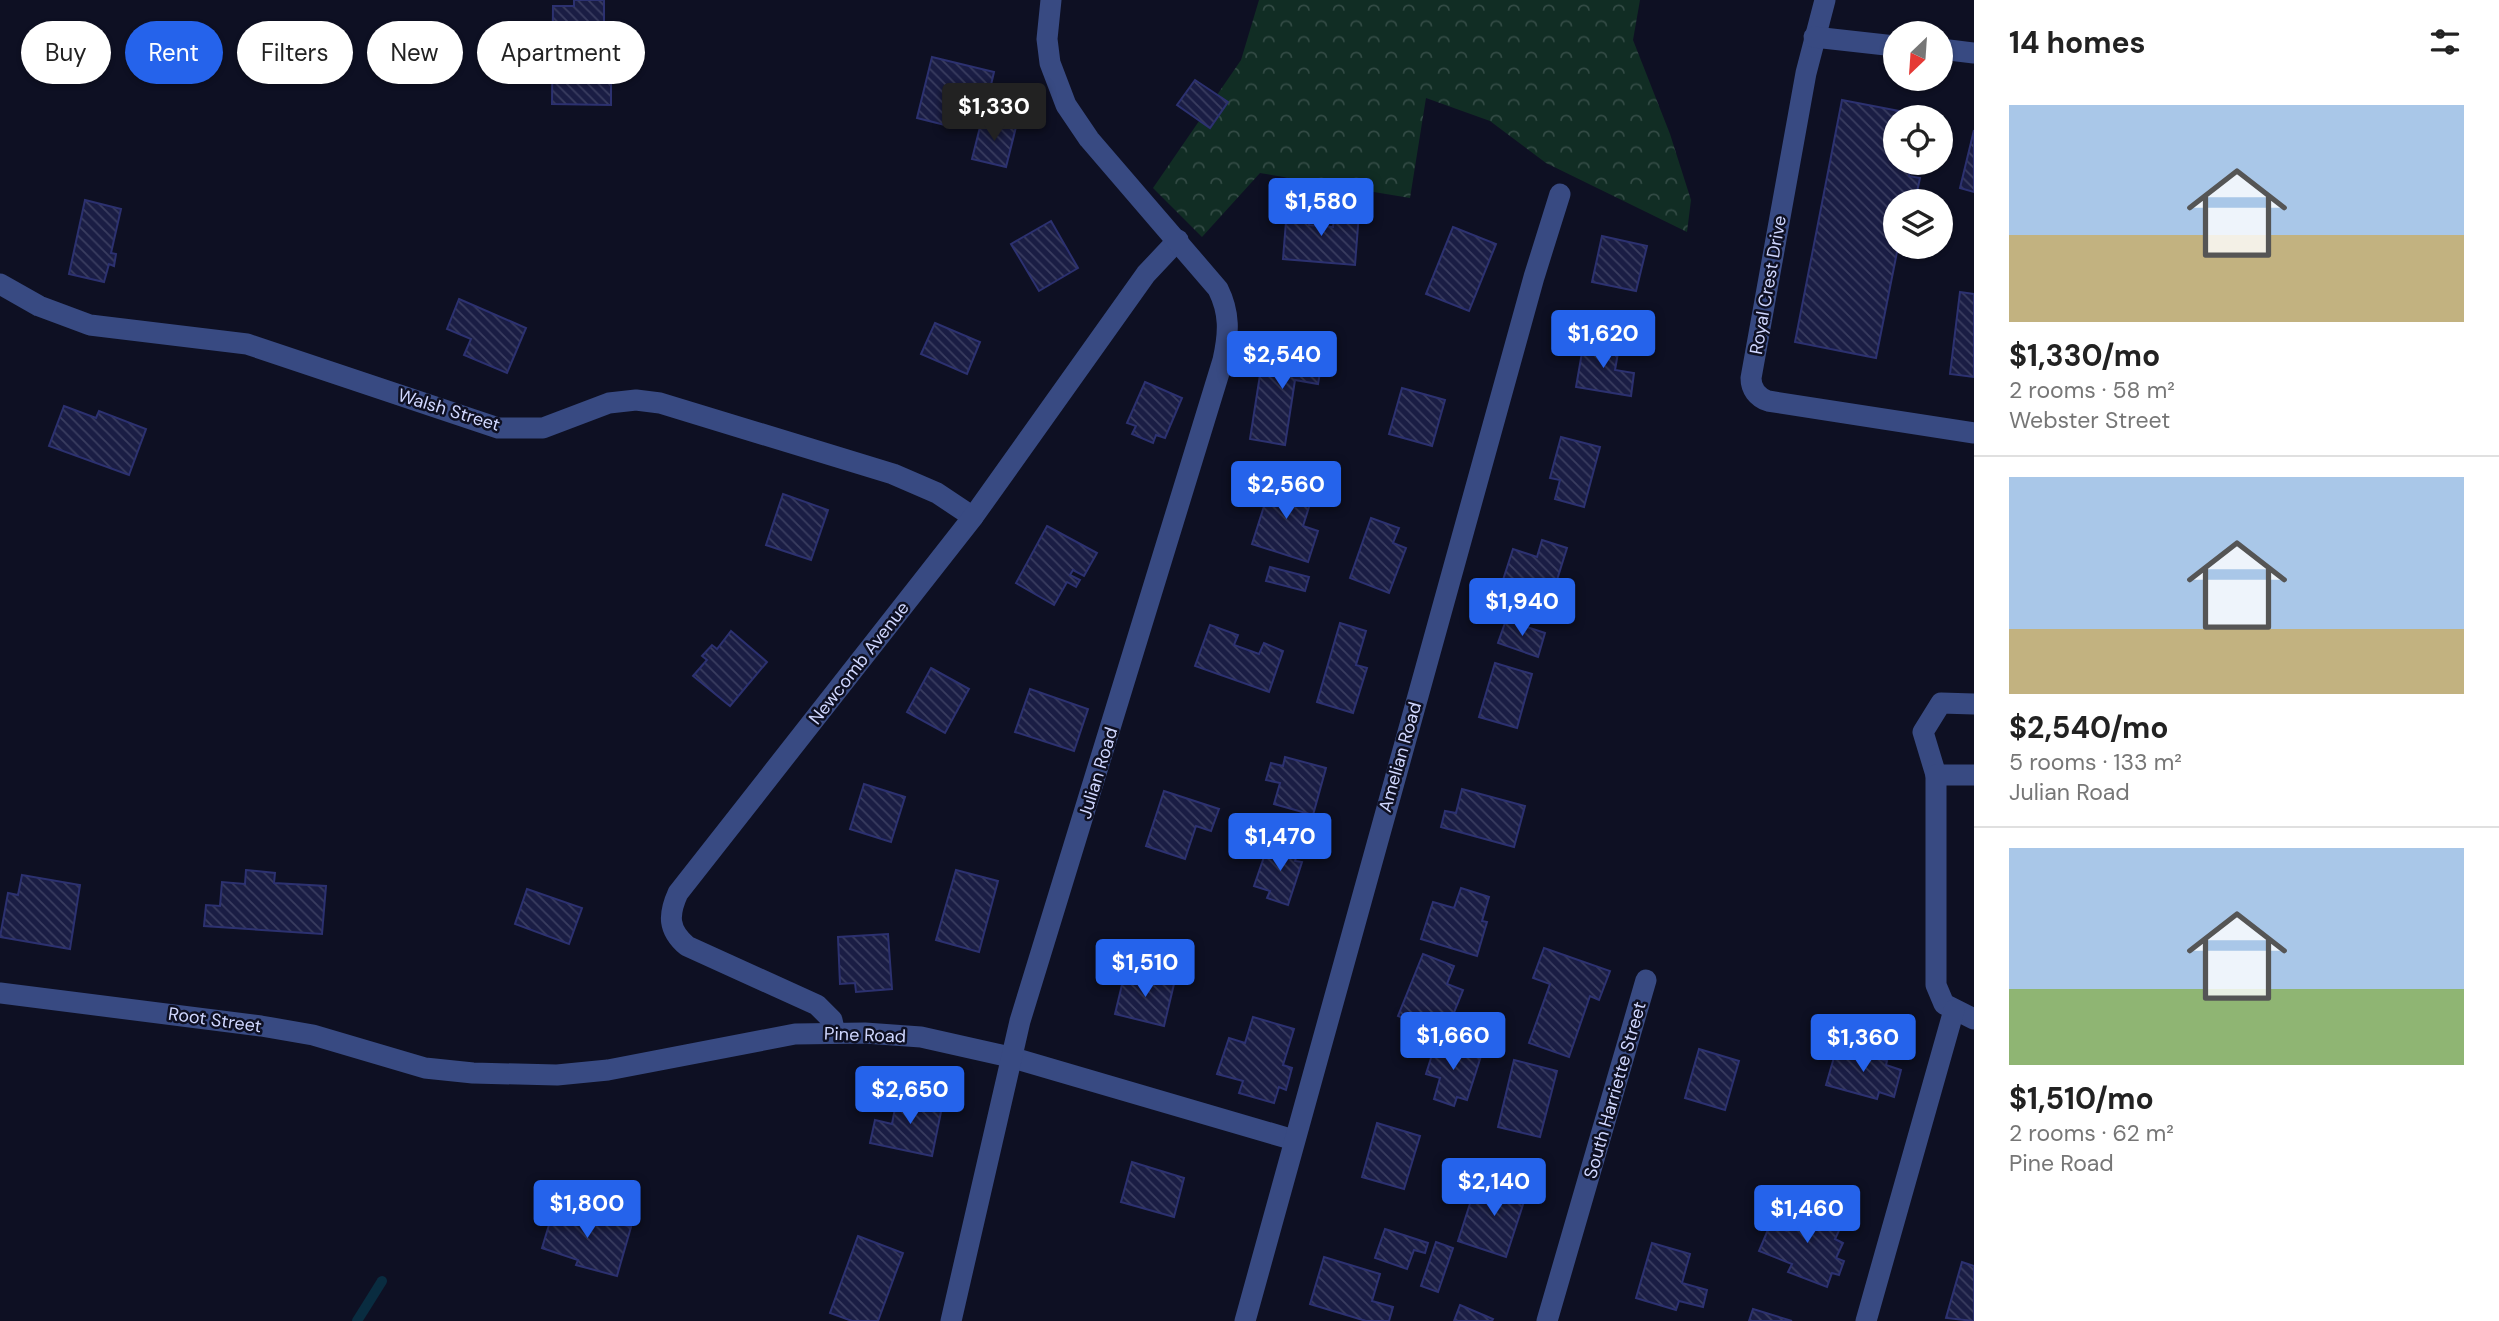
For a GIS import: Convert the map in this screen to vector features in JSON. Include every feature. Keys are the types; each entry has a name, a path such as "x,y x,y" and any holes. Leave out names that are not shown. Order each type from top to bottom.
{"street":[{"name":"Julian Road","path":"951,1321 1010,1057 1117,712 1227,341 1226,305 1218,289 1089,139 1066,105 1050,64 1047,39 1051,0"},
{"path":"1825,0 1814,37 1883,45"},
{"name":"Royal Crest Drive","path":"1814,37 1751,377 1752,388 1758,396 1768,401 1974,433"},
{"path":"1953,50 1974,53"},
{"name":"Amelian Road","path":"1245,1321 1560,194"},
{"name":"Newcomb Avenue","path":"835,1033 832,1020 817,1005 687,946 676,937 670,924 671,908 678,894 972,517 1146,274 1178,240"},
{"name":"Walsh Street","path":"0,284 38,306 90,325 247,344 498,428 543,428 609,403 636,400 660,402 893,474 937,493 972,517"},
{"path":"1974,704 1941,703 1923,732 1936,775 1936,985 1938,995 1954,1010 1974,1019"},
{"path":"1936,775 1974,775"},
{"name":"South Harriette Street","path":"1547,1321 1646,979"},
{"name":"Root Street","path":"0,993 313,1035 425,1068"},
{"path":"1866,1321 1954,1010"},
{"name":"Pine Road","path":"425,1068 473,1073 557,1075 608,1070 796,1034 921,1037 1010,1057 1294,1140"}],"green space":[{"path":"1259,0 1640,0 1633,40 1670,134 1691,200 1687,232 1546,163 1490,121 1426,98 1410,198 1260,173 1202,237 1153,188 1241,60"}],"building":[{"path":"574,0 604,0 604,21 553,21 553,6 574,6"},
{"path":"932,57 994,72 985,111 948,102 945,118 955,120 953,127 917,118"},
{"path":"1195,80 1228,102 1210,128 1177,105"},
{"path":"552,84 611,84 611,105 552,104"},
{"path":"1842,100 1883,108 1883,175 1909,175 1920,178 1918,189 1883,189 1883,259 1896,259 1876,358 1795,342"},
{"path":"982,119 1016,127 1006,167 972,159"},
{"path":"1974,130 1974,192 1960,188"},
{"path":"85,200 121,209 111,253 116,254 114,266 109,264 104,282 69,274"},
{"path":"1287,209 1310,211 1309,225 1333,227 1335,210 1359,213 1355,265 1283,259"},
{"path":"1051,221 1078,268 1039,291 1011,244"},
{"path":"1453,227 1496,244 1469,311 1426,294"},
{"path":"1602,236 1647,246 1636,291 1592,282"},
{"path":"1960,292 1974,294 1974,377 1950,374"},
{"path":"459,299 526,328 507,373 464,355 471,339 447,329"},
{"path":"935,323 980,342 967,374 921,354"},
{"path":"1584,341 1619,347 1615,370 1634,373 1631,396 1576,387"},
{"path":"1282,344 1324,350 1318,384 1295,380 1285,445 1250,439 1262,362 1279,365"},
{"path":"1145,382 1182,398 1165,438 1156,435 1153,443 1132,434 1136,426 1127,423"},
{"path":"1402,388 1445,400 1432,446 1389,434"},
{"path":"64,406 96,418 99,411 146,429 129,475 49,446"},
{"path":"1561,437 1600,447 1584,507 1555,499 1560,480 1550,478"},
{"path":"1273,478 1314,491 1303,526 1318,531 1308,562 1252,544"},
{"path":"783,494 828,510 811,560 766,545"},
{"path":"1371,518 1399,528 1393,543 1406,548 1389,593 1350,578"},
{"path":"1047,526 1097,553 1084,576 1073,570 1070,575 1080,580 1076,587 1067,582 1054,605 1016,583"},
{"path":"1542,540 1567,548 1551,599 1502,583 1513,549 1537,557"},
{"path":"1270,567 1309,577 1305,591 1266,581"},
{"path":"1506,620 1545,633 1538,657 1498,643"},
{"path":"1340,623 1366,631 1356,665 1367,668 1353,713 1317,702"},
{"path":"1210,625 1238,635 1234,645 1259,654 1264,643 1283,651 1269,692 1195,666"},
{"path":"731,631 767,662 730,706 693,676 707,660 702,656 712,645 717,649"},
{"path":"1495,663 1532,674 1517,728 1479,717"},
{"path":"931,668 969,689 945,733 907,712"},
{"path":"1030,689 1088,709 1074,751 1015,732"},
{"path":"1285,757 1326,768 1313,815 1274,804 1280,783 1266,780 1271,763 1283,766"},
{"path":"864,784 905,797 891,842 850,829"},
{"path":"1462,789 1525,806 1514,847 1441,827 1445,811 1456,813"},
{"path":"1164,791 1219,809 1211,831 1196,826 1185,859 1146,846"},
{"path":"1280,841 1300,847 1295,861 1302,862 1288,905 1267,898 1270,891 1254,886 1265,854 1274,857"},
{"path":"246,870 275,873 274,883 326,886 322,934 204,926 206,905 220,906 222,882 245,884"},
{"path":"956,870 998,881 979,952 936,940"},
{"path":"22,875 80,885 70,949 0,937 8,893 18,895"},
{"path":"1461,888 1489,897 1482,921 1487,922 1477,956 1421,939 1433,902 1454,908"},
{"path":"527,889 582,908 569,944 515,924"},
{"path":"888,934 892,989 856,992 855,983 840,984 838,937"},
{"path":"1544,948 1610,971 1599,1000 1590,996 1569,1057 1529,1043 1550,984 1533,978"},
{"path":"1423,954 1454,966 1447,984 1463,990 1445,1035 1398,1016"},
{"path":"1125,972 1174,984 1164,1026 1115,1014"},
{"path":"1253,1017 1294,1029 1283,1065 1292,1068 1286,1090 1279,1087 1274,1103 1239,1093 1243,1081 1217,1074 1229,1038 1245,1043"},
{"path":"1436,1042 1481,1056 1467,1100 1457,1097 1454,1106 1434,1099 1440,1078 1426,1074"},
{"path":"1837,1047 1887,1061 1886,1065 1901,1070 1894,1097 1879,1092 1877,1099 1826,1085"},
{"path":"1699,1049 1739,1061 1725,1110 1685,1098"},
{"path":"1514,1060 1557,1071 1540,1137 1498,1127"},
{"path":"898,1093 943,1102 932,1156 870,1143 875,1120 892,1124"},
{"path":"1377,1123 1420,1136 1404,1189 1362,1177"},
{"path":"1132,1162 1184,1178 1174,1217 1121,1202"},
{"path":"1505,1178 1529,1186 1506,1257 1458,1241 1475,1188 1499,1196"},
{"path":"1798,1204 1843,1222 1835,1239 1843,1243 1836,1258 1844,1261 1839,1275 1832,1273 1827,1287 1788,1272 1792,1264 1759,1251 1770,1225 1787,1231"},
{"path":"555,1205 631,1227 617,1276 576,1265 578,1260 542,1248"},
{"path":"1385,1229 1428,1243 1425,1253 1414,1250 1407,1269 1375,1258"},
{"path":"858,1236 903,1253 878,1321 852,1321 830,1313"},
{"path":"1436,1242 1453,1248 1438,1292 1421,1286"},
{"path":"1652,1243 1690,1254 1682,1283 1707,1290 1703,1307 1679,1301 1676,1310 1636,1298"},
{"path":"1324,1257 1380,1274 1372,1301 1393,1307 1389,1321 1366,1321 1310,1304"},
{"path":"1962,1262 1974,1266 1974,1321 1946,1318"},
{"path":"1460,1305 1493,1319 1454,1321"},
{"path":"1753,1309 1792,1321 1749,1321"}],"waterway":[{"path":"357,1321 382,1281"}]}
